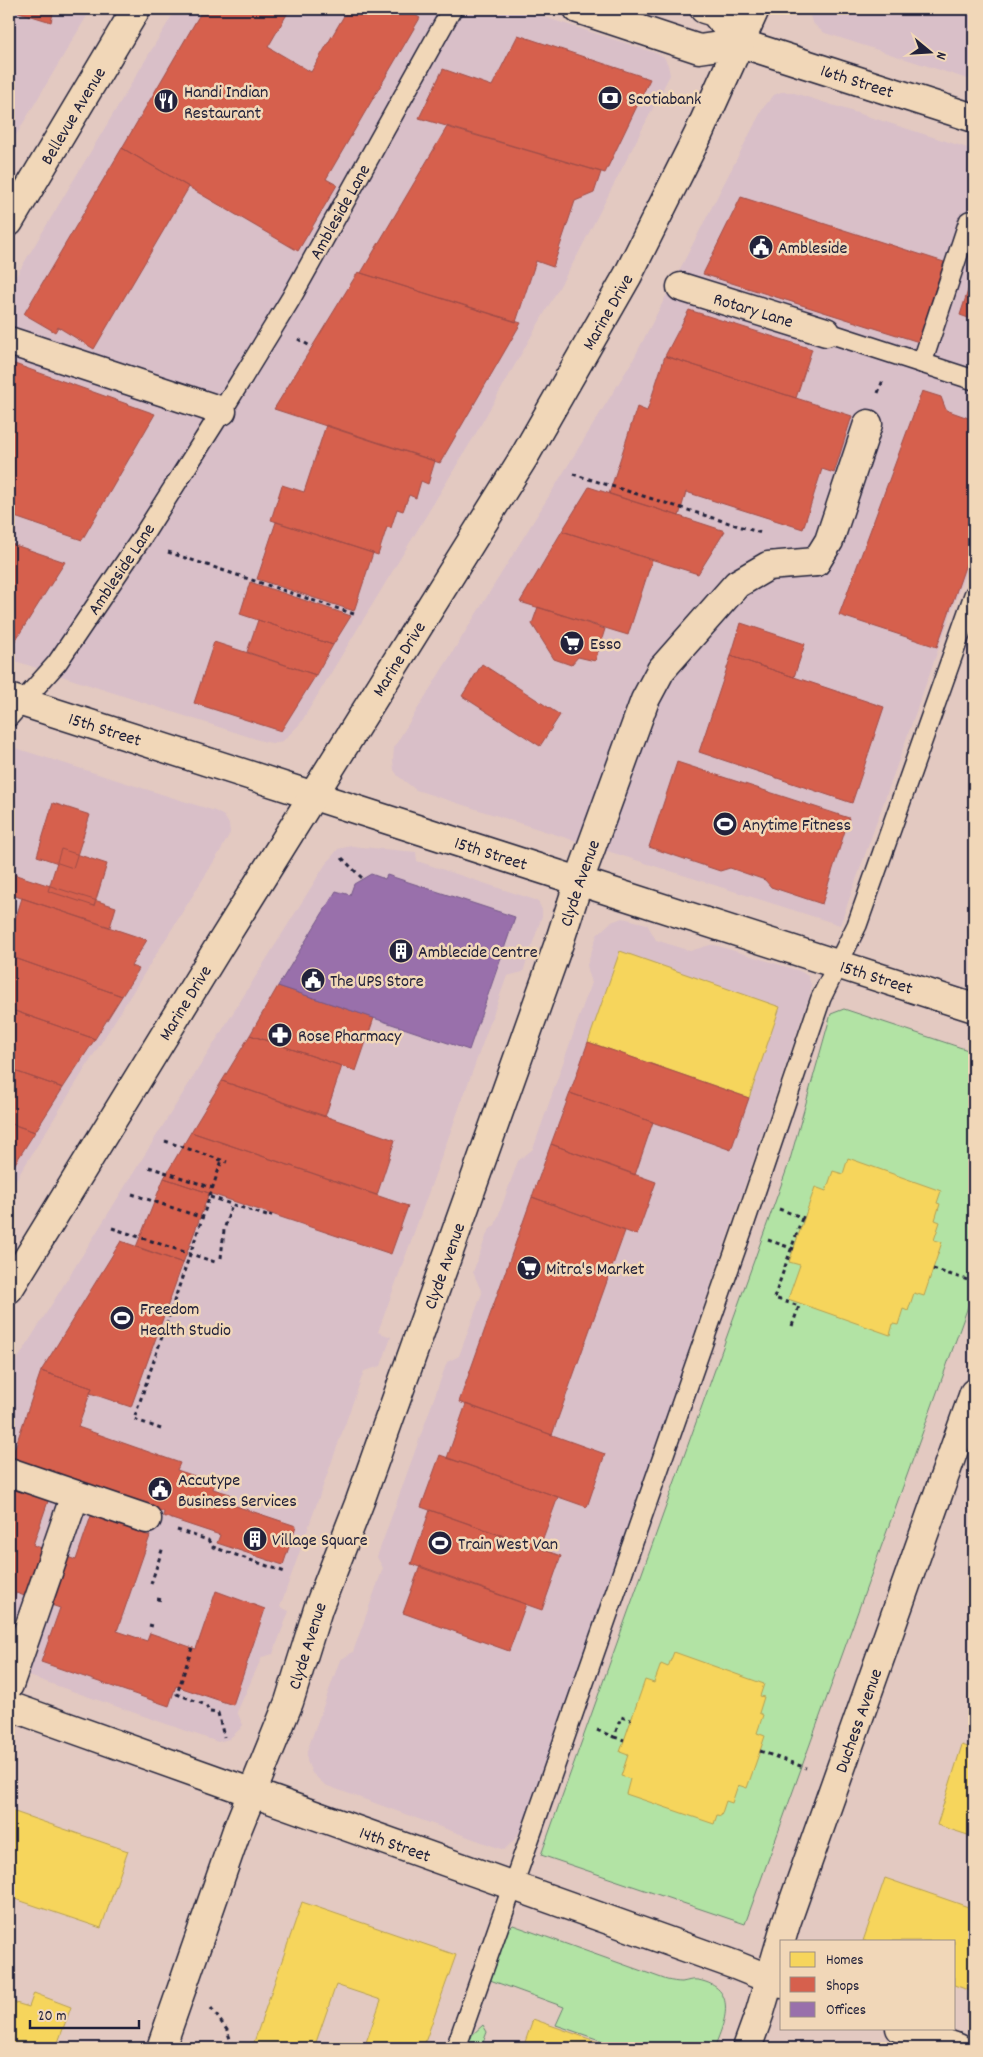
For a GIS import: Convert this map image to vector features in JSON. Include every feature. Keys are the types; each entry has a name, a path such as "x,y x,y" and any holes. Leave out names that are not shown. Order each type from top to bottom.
{"street":[{"name":"Bellevue Avenue","path":"9,222 136,9"},
{"name":"16th Street","path":"578,9 699,49 740,43 974,118"},
{"path":"704,9 714,12 740,43"},
{"name":"Marine Drive","path":"9,1289 218,948 524,457 628,275 698,135 755,9"},
{"name":"Rotary Lane","path":"681,287 826,332"},
{"path":"9,341 222,410"},
{"name":"Clyde Avenue","path":"161,2048 237,1830 289,1702 318,1609 360,1501 559,943 578,881 645,700 661,670 737,584 768,566 816,562 829,541 868,424"},
{"name":"15th Street","path":"13,706 314,796 974,1008"},
{"name":"Duchess Avenue","path":"784,1940 789,1914 974,1393"},
{"path":"9,1472 158,1523"},
{"path":"9,1685 75,1495"},
{"name":"14th Street","path":"9,1706 513,1885 775,1981"},
{"name":"Duchess Avenue","path":"747,2048 760,2012 775,1981 780,1957"},
{"path":"906,2030 958,2048"}],"lane":[{"name":"Ambleside Lane","path":"13,706 56,663 139,542 290,300 452,9"},
{"path":"922,363 969,221"},
{"path":"826,332 974,380"},
{"path":"456,2048 739,1240 818,1007 857,925 974,595"}],"path":[{"path":"868,424 892,353"},
{"path":"573,474 766,534"},
{"path":"139,542 357,615"},
{"path":"342,858 363,879"},
{"path":"165,1141 227,1162"},
{"path":"161,1429 134,1419 222,1160"},
{"path":"149,1167 213,1188"},
{"path":"132,1194 203,1218"},
{"path":"210,1197 270,1216 271,1214"},
{"path":"221,1258 224,1230 232,1204"},
{"path":"792,1326 799,1306 774,1298 802,1218"},
{"path":"112,1228 218,1263"},
{"path":"933,1269 974,1282"},
{"path":"158,1523 208,1540 213,1547 285,1572"},
{"path":"151,1584 165,1542"},
{"path":"157,1598 162,1600"},
{"path":"192,1648 177,1694 206,1705 209,1712 218,1713 224,1737"},
{"path":"614,1737 621,1717 631,1720"},
{"path":"570,1721 624,1740"},
{"path":"760,1751 808,1768"},
{"path":"211,2008 227,2030 233,2048"}],"shaded area":[{"path":"9,9 91,9 9,147"},
{"path":"176,9 519,9 656,53 664,57 670,75 577,256 475,435 300,724 283,741 272,743 9,659 9,288"},
{"path":"808,9 974,9 974,81 825,33 812,22"},
{"path":"781,92 791,92 974,150 974,549 840,925 416,790 398,776 394,770 393,760 394,748 399,739 633,360 763,108 774,95"},
{"path":"9,746 215,811 224,816 229,824 230,833 9,1191"},
{"path":"351,846 416,852 417,861 538,901 542,910 542,916 523,972 507,976 378,1332 391,1337 381,1366 364,1371 280,1607 289,1611 273,1654 262,1657 237,1712 243,1725 229,1739 218,1742 9,1669 9,1373 325,865 338,849"},
{"path":"623,918 647,924 656,940 690,951 715,945 800,971 808,976 811,991 565,1712 539,1777 523,1826 514,1840 504,1850 325,1785 312,1773 307,1761 307,1751 340,1660 353,1652 383,1568 377,1557 447,1362 459,1356 482,1293 473,1272 488,1231 495,1225 518,1161 533,1149 591,983 587,965 597,935 611,922"}],"green space":[{"path":"844,1009 974,1052 974,1290 745,1924 541,1855 789,1163 831,1014"},
{"path":"513,1925 667,1980 682,1982 696,1980 711,1984 719,1990 724,1998 726,2007 722,2028 714,2048 623,2048 556,2025 564,2007 490,1980 507,1931"},
{"path":"483,2025 487,2032 481,2048 467,2048 472,2035"}],"building: Homes":[{"path":"620,951 780,1007 749,1098 588,1042"},
{"path":"848,1158 941,1191 937,1203 940,1204 935,1220 940,1222 934,1240 942,1242 924,1296 914,1293 908,1311 903,1309 898,1325 893,1324 890,1335 788,1299 800,1265 789,1262 815,1187 826,1191 833,1171 843,1174"},
{"path":"674,1652 764,1684 760,1696 764,1697 759,1713 763,1715 757,1733 765,1736 747,1788 738,1785 732,1803 726,1801 721,1816 717,1815 714,1824 626,1794 630,1779 621,1776 628,1755 620,1752 645,1680 654,1683 661,1664 668,1667"},
{"path":"962,1745 974,1749 974,1837 937,1825"},
{"path":"9,1810 128,1851 101,1928 9,1897"},
{"path":"885,1878 974,1909 974,1992 956,1986 956,1940 863,1940"},
{"path":"302,1902 456,1955 423,2048 364,2048 381,2000 336,1985 314,2048 252,2048"},
{"path":"34,1993 71,2007 56,2048 9,2048 9,2001 29,2007"},
{"path":"533,2019 615,2048 523,2048"}],"building: Shops":[{"path":"9,9 54,9 51,22"},
{"path":"203,9 290,9 268,47 311,72 348,9 405,9 420,18 326,179 337,185 298,251 122,148"},
{"path":"518,35 650,79 605,173 419,118 443,69 492,86"},
{"path":"447,127 601,172 594,193 575,201 553,267 536,261 516,322 361,273"},
{"path":"122,148 189,187 94,349 58,327 55,332 24,314"},
{"path":"741,197 944,262 919,342 703,274"},
{"path":"358,272 521,323 440,463 274,409"},
{"path":"974,272 974,320 960,315"},
{"path":"689,310 812,349 796,398 665,356"},
{"path":"665,356 852,416 834,473 822,469 803,529 686,492 679,516 609,494 637,407 647,411"},
{"path":"9,362 155,414 82,540 9,515"},
{"path":"922,391 941,397 946,410 974,420 974,541 937,647 839,615"},
{"path":"326,425 435,461 428,484 421,481 416,498 409,495 403,511 397,509 391,528 387,527 378,555 271,520 282,485 304,492"},
{"path":"589,487 725,531 698,574 562,531"},
{"path":"276,522 373,553 354,611 257,579"},
{"path":"562,531 652,560 628,635 520,602"},
{"path":"9,543 65,562 15,641 9,639"},
{"path":"250,582 351,616 333,645 240,614"},
{"name":"Esso","path":"538,607 605,629 595,661 578,657 571,665 554,659 532,624"},
{"path":"258,620 333,645 316,675 247,652"},
{"path":"741,623 805,644 794,677 731,656"},
{"path":"214,642 316,675 281,731 194,703"},
{"path":"731,656 884,707 852,803 699,752"},
{"path":"482,664 560,715 540,746 462,696"},
{"path":"677,762 849,818 822,904 771,887 765,880 730,868 720,871 649,847"},
{"path":"53,803 90,815 73,868 37,856"},
{"path":"61,849 107,864 94,906 48,891"},
{"path":"13,874 116,907 110,927 9,894 9,886"},
{"path":"22,898 147,940 131,966 139,969 122,996 9,956 9,939"},
{"path":"9,956 122,996 95,1039 9,1009"},
{"path":"278,986 374,1018 356,1071 250,1035"},
{"path":"9,1009 95,1039 63,1088 9,1069"},
{"path":"250,1035 342,1066 325,1117 222,1081"},
{"path":"588,1042 749,1098 731,1150 570,1093"},
{"path":"9,1069 63,1088 35,1132 9,1123"},
{"path":"222,1081 395,1140 377,1195 191,1132"},
{"path":"570,1093 653,1122 635,1175 551,1144"},
{"path":"9,1123 35,1132 9,1173"},
{"path":"191,1132 408,1206 391,1254 164,1178"},
{"path":"551,1144 656,1182 637,1235 532,1197"},
{"path":"164,1178 209,1193 183,1263 136,1247"},
{"path":"532,1197 625,1231 552,1435 459,1402"},
{"path":"121,1241 183,1263 131,1407 90,1393 92,1388 41,1371"},
{"name":"Village Square","path":"41,1371 92,1388 78,1427 180,1463 177,1470 215,1483 213,1489 230,1494 227,1503 296,1526 283,1565 217,1543 220,1535 163,1516 164,1512 57,1475 33,1545 76,1560 91,1516 150,1536 117,1631 147,1641 150,1633 196,1649 216,1591 265,1609 233,1705 176,1686 169,1706 41,1662 60,1608 16,1593 14,1600 9,1598 9,1465"},
{"path":"466,1404 605,1454 587,1507 447,1458"},
{"path":"440,1455 558,1497 539,1549 421,1507"},
{"path":"430,1510 561,1556 542,1610 411,1564"},
{"path":"420,1566 526,1604 509,1651 403,1613"}],"building: Offices":[{"name":"Amblecide Centre","path":"371,874 385,879 387,875 515,917 469,1050 278,986 336,891 350,895 354,884"}],"place":[{"name":"Scotiabank","path":"610,98"},
{"name":"Handi Indian Restaurant","path":"166,101"},
{"name":"Ambleside","path":"761,247"},
{"name":"Esso","path":"572,643"},
{"name":"Anytime Fitness","path":"725,824"},
{"name":"Amblecide Centre","path":"401,951"},
{"name":"The UPS Store","path":"313,980"},
{"name":"Rose Pharmacy","path":"280,1035"},
{"name":"Mitra's Market","path":"529,1268"},
{"name":"Freedom Health Studio","path":"122,1318"},
{"name":"Accutype Business Services","path":"160,1489"},
{"name":"Village Square","path":"255,1539"},
{"name":"Train West Van","path":"440,1543"}]}
